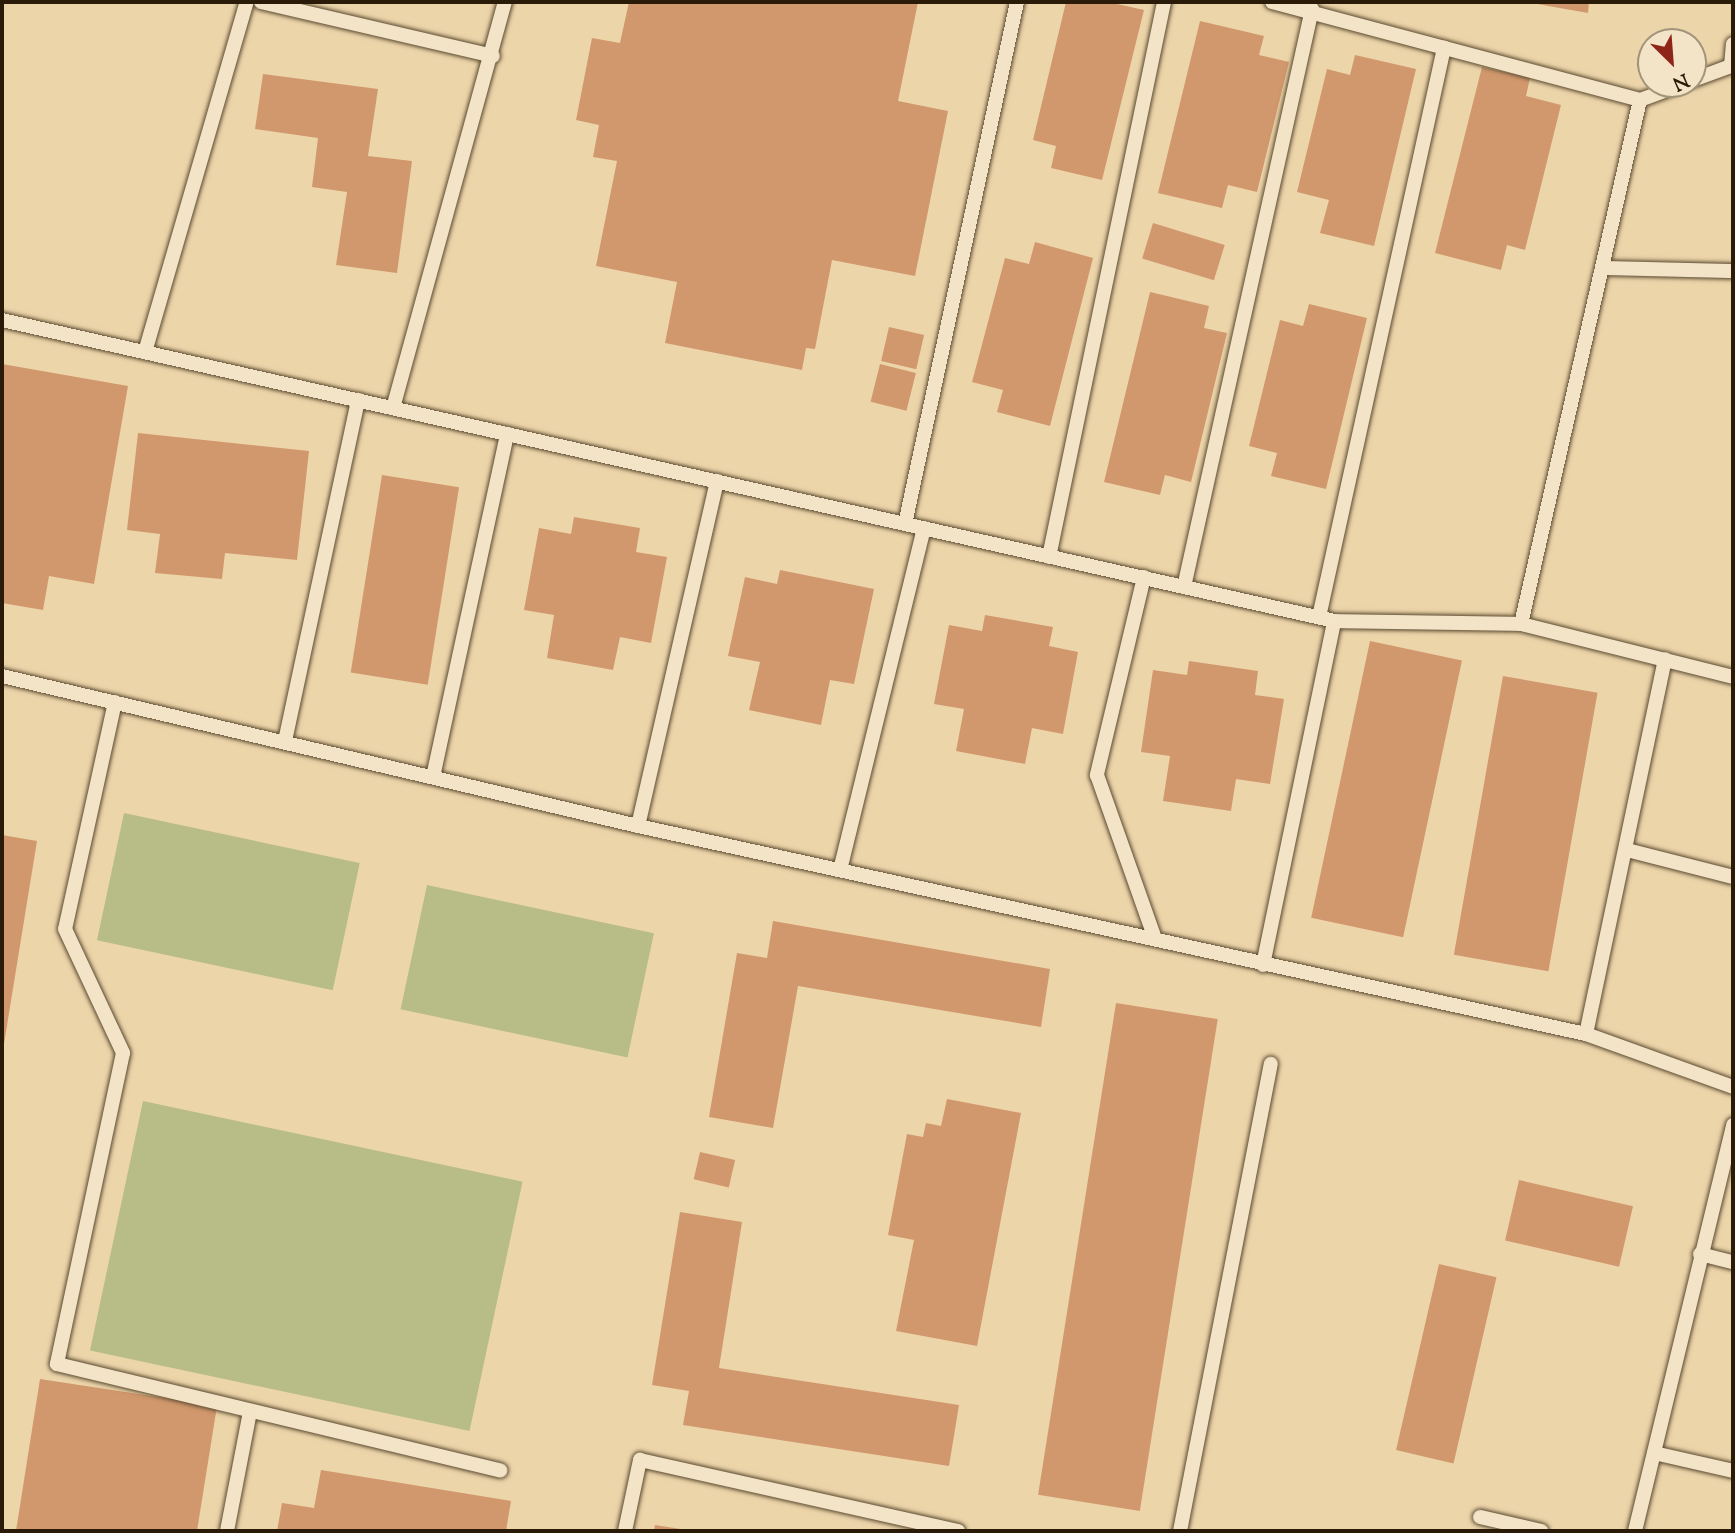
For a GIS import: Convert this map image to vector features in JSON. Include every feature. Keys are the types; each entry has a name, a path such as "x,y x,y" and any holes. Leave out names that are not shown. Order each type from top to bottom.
{"lane":[{"path":"145,352 247,2"},
{"path":"261,2 493,56"},
{"path":"393,408 493,56 505,2"},
{"path":"905,524 1017,2"},
{"path":"1049,556 1164,2"},
{"path":"1272,2 1312,9 1444,48 1640,100 1645,98"},
{"path":"1184,587 1312,9"},
{"path":"1707,75 1731,66 1733,44"},
{"path":"1263,965 1326,619 1444,48"},
{"path":"1521,624 1640,100"},
{"path":"1602,268 1733,271"},
{"path":"2,320 1326,619 1521,624 1733,677"},
{"path":"285,741 358,400"},
{"path":"433,777 507,434"},
{"path":"638,826 716,481"},
{"path":"840,870 924,528"},
{"path":"1144,577 1097,775 1154,936"},
{"path":"1586,1034 1627,850 1665,659"},
{"path":"2,676 638,826 1154,936 1263,965 1586,1034 1733,1087"},
{"path":"115,702 65,929 123,1053 57,1364 500,1470"},
{"path":"1627,850 1733,877"},
{"path":"1180,1531 1271,1064"},
{"path":"1635,1531 1733,1125"},
{"path":"1700,1254 1733,1262"},
{"path":"227,1531 250,1411"},
{"path":"1654,1453 1733,1471"},
{"path":"625,1531 640,1460 958,1531"},
{"path":"1480,1517 1541,1531"}],"green space":[{"path":"124,813 360,863 333,990 97,940"},
{"path":"427,885 654,933 628,1057 401,1009"},
{"path":"143,1101 523,1182 470,1431 90,1350"}],"building":[{"path":"629,2 918,2 898,101 948,111 915,276 832,260 815,349 806,348 802,370 665,343 677,282 596,266 617,161 593,157 599,125 576,120 592,38 620,43"},
{"path":"1066,2 1108,2 1144,10 1102,180 1051,168 1056,146 1033,140"},
{"path":"1526,2 1589,2 1588,13"},
{"path":"1200,21 1264,36 1259,55 1289,62 1257,192 1228,185 1222,208 1158,193"},
{"path":"1355,55 1416,69 1374,246 1320,233 1329,200 1297,192 1327,69 1350,75"},
{"path":"1482,67 1530,78 1526,96 1561,105 1525,250 1507,245 1501,270 1435,253"},
{"path":"263,74 378,89 368,156 412,161 397,273 336,265 347,192 312,187 318,138 255,129"},
{"path":"1153,223 1225,245 1214,280 1142,258"},
{"path":"1035,242 1093,258 1050,426 997,412 1003,390 972,382 1005,258 1029,264"},
{"path":"1150,292 1209,306 1204,328 1227,333 1191,482 1165,475 1160,495 1104,482"},
{"path":"1309,304 1367,318 1326,489 1271,476 1277,453 1249,446 1280,320 1303,326"},
{"path":"889,327 924,335 916,369 881,361"},
{"path":"2,364 128,386 94,584 49,576 43,610 2,603"},
{"path":"880,364 916,373 906,411 871,402"},
{"path":"138,433 309,451 297,560 225,553 222,579 155,573 160,534 127,530"},
{"path":"382,475 459,487 428,685 351,673"},
{"path":"574,517 640,528 636,552 667,557 651,643 620,637 613,670 547,658 554,615 524,610 539,528 571,534"},
{"path":"780,570 874,589 854,684 830,680 821,725 749,710 760,662 728,656 745,577 777,584"},
{"path":"985,615 1053,627 1049,646 1078,652 1063,734 1032,728 1025,764 956,751 964,709 934,704 949,625 982,631"},
{"path":"1370,641 1462,661 1403,937 1311,918"},
{"path":"1189,661 1258,671 1255,695 1284,699 1270,784 1236,779 1231,811 1163,801 1170,756 1141,752 1153,670 1187,675"},
{"path":"1503,676 1598,693 1548,971 1454,955"},
{"path":"2,835 37,841 3,1050 2,1050"},
{"path":"773,921 1050,969 1041,1027 798,986 773,1128 709,1117 737,953 767,958"},
{"path":"1116,1003 1218,1019 1140,1511 1038,1495"},
{"path":"947,1099 1021,1113 977,1346 896,1331 914,1240 888,1235 907,1134 923,1137 926,1123 941,1126"},
{"path":"700,1152 735,1160 729,1187 694,1179"},
{"path":"1519,1180 1633,1206 1619,1267 1505,1240"},
{"path":"680,1212 742,1222 719,1368 959,1405 949,1466 683,1425 689,1391 652,1385"},
{"path":"1439,1264 1496,1277 1454,1463 1396,1450"},
{"path":"40,1379 217,1406 197,1531 16,1531"},
{"path":"321,1470 511,1501 506,1531 277,1531 282,1503 314,1508"},
{"path":"655,1525 687,1530 687,1531 654,1531"}]}
